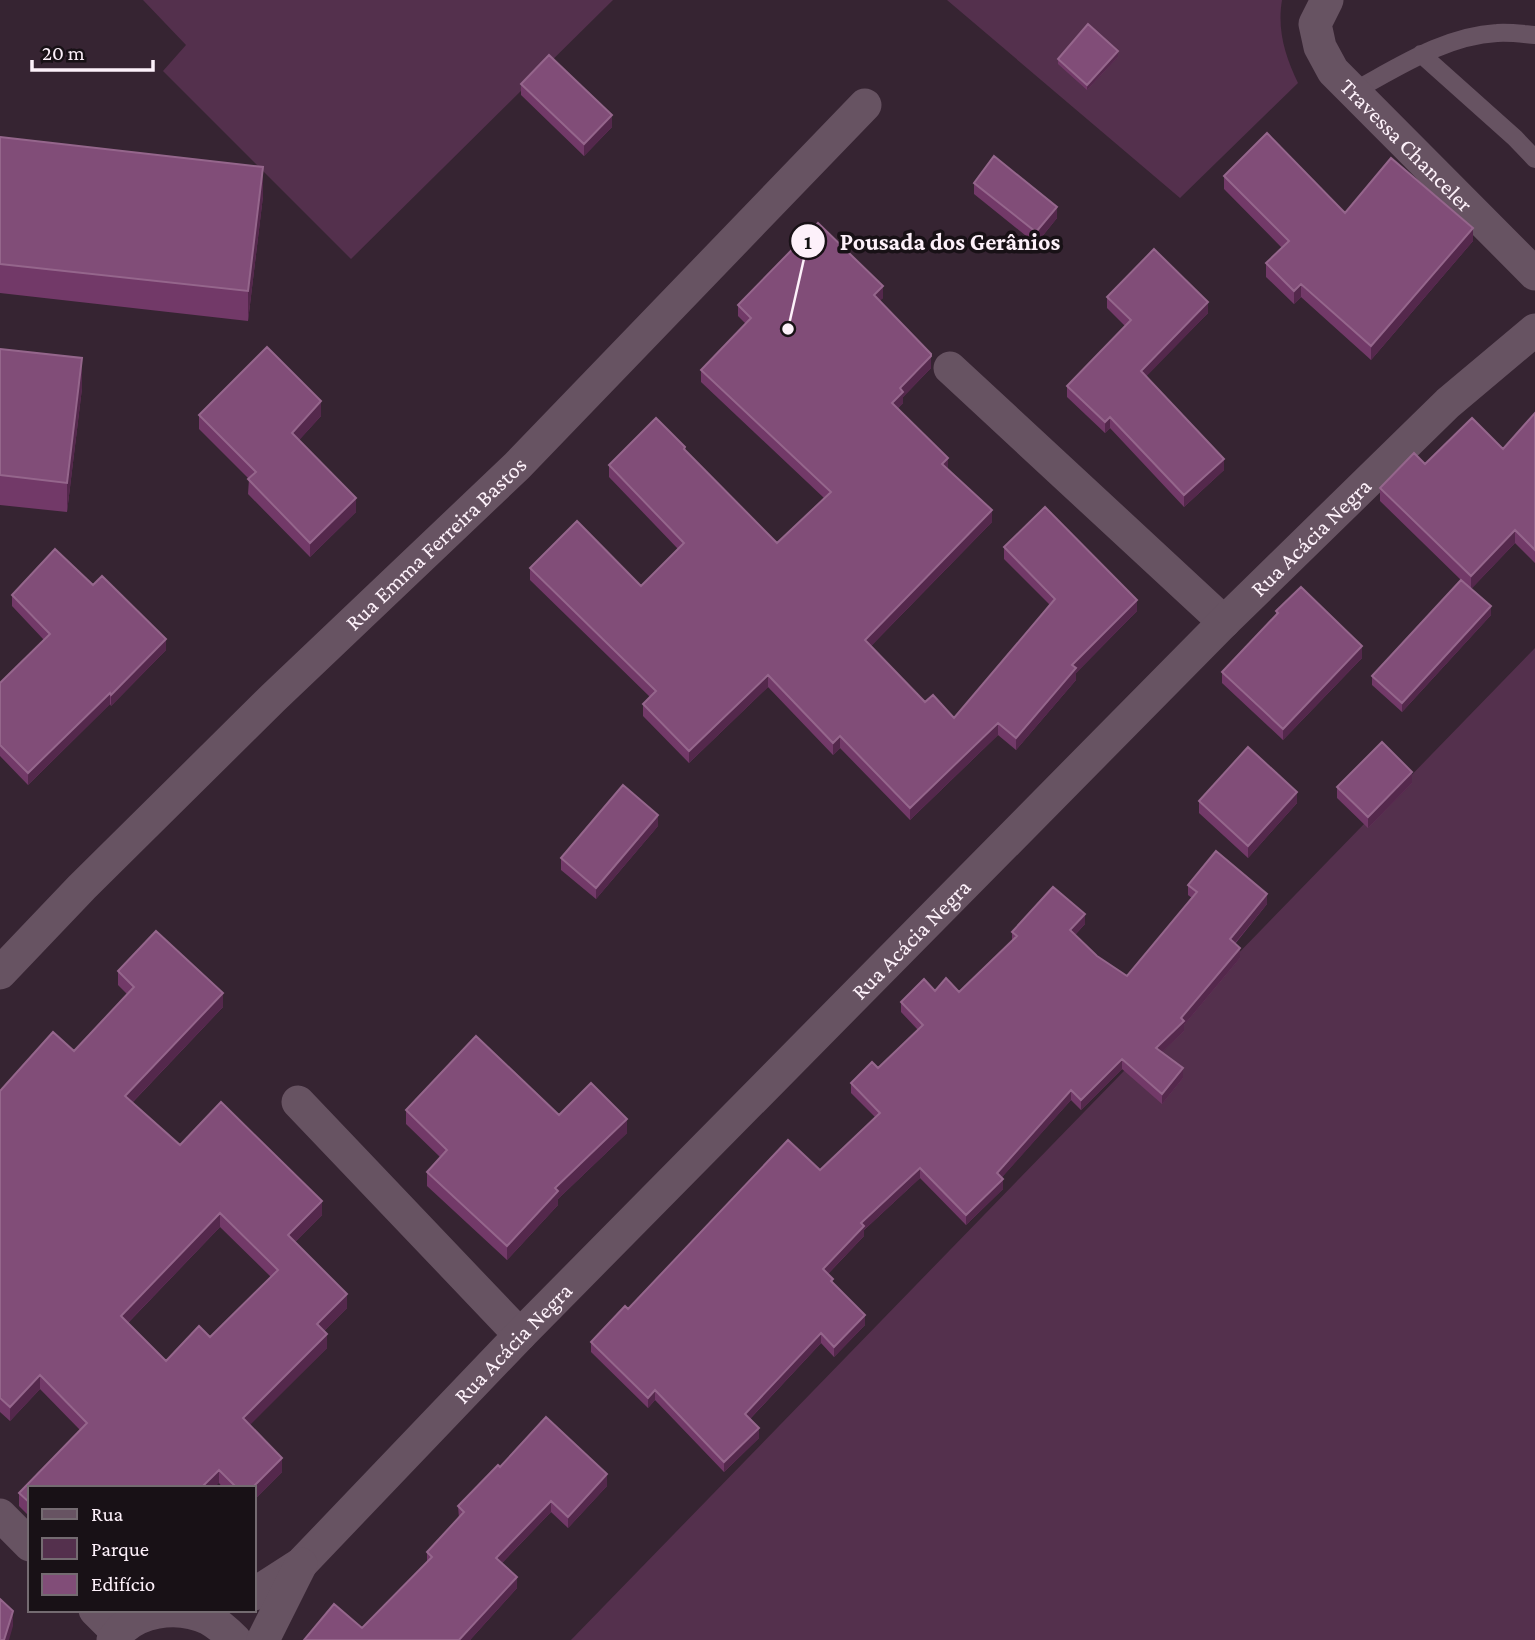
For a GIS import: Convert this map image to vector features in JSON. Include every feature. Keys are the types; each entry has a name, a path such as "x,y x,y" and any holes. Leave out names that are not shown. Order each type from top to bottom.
{"street":[{"name":"Travessa Chanceler","path":"1327,0 1315,24 1321,47 1333,71 1535,274"},
{"name":"Rua Emma Ferreira Bastos","path":"0,973 82,887 283,689 517,466 865,105"},
{"name":"Rua Acácia Negra","path":"256,1593 301,1564 520,1335 1223,622 1448,403 1535,330"},
{"path":"950,369 1223,622"},
{"path":"298,1102 520,1335"},
{"path":"0,1515 28,1543"},
{"name":"Rua Acácia Negra","path":"263,1640 301,1564"},
{"path":"108,1628 159,1612"},
{"path":"191,1612 225,1623"}],"lane":[{"path":"1352,92 1420,54 1463,40 1496,33 1535,34"},
{"path":"1420,54 1516,138 1535,159"}],"green space":[{"path":"143,0 613,0 351,259 163,71 186,45"},
{"path":"947,0 1282,0 1283,43 1298,83 1180,198"},
{"path":"1535,648 1535,1640 571,1640"}],"building":[{"path":"1088,24 1118,51 1087,85 1058,59"},
{"path":"549,55 612,115 584,144 521,84"},
{"path":"1267,133 1345,213 1391,158 1473,228 1371,346 1301,284 1294,291 1266,263 1289,241 1224,176"},
{"path":"0,137 263,167 248,291 0,264"},
{"path":"994,156 1057,207 1036,232 974,183"},
{"path":"818,223 883,286 874,295 931,354 900,388 903,392 892,403 948,458 942,464 992,510 865,640 925,702 933,695 954,718 1055,599 1004,547 1045,507 1137,600 1072,665 1076,668 1016,738 998,723 910,808 840,736 833,743 768,675 689,751 643,704 656,691 530,568 577,521 641,586 684,543 609,465 656,418 777,543 831,492 701,370 751,318 738,305"},
{"path":"1154,249 1208,302 1141,371 1224,459 1184,495 1110,417 1105,422 1067,386 1131,320 1107,297"},
{"path":"267,347 321,401 292,433 356,498 310,543 248,479 256,472 199,415"},
{"path":"0,349 82,358 67,483 0,475"},
{"path":"1535,413 1535,550 1515,530 1471,576 1380,488 1414,453 1425,464 1472,418 1503,449"},
{"path":"55,549 93,585 102,576 166,639 28,773 0,745 0,683 50,634 12,595"},
{"path":"1461,580 1491,606 1402,703 1372,676"},
{"path":"1301,587 1362,646 1283,729 1222,672"},
{"path":"1382,742 1412,772 1368,817 1337,787"},
{"path":"1248,747 1297,792 1248,846 1199,801"},
{"path":"623,785 658,815 596,888 561,858"},
{"path":"1216,851 1267,894 1230,939 1240,948 1181,1018 1184,1021 1156,1048 1183,1068 1162,1094 1122,1059 1081,1100 1071,1090 997,1173 1003,1179 966,1215 920,1168 861,1223 864,1226 823,1269 833,1279 831,1281 865,1315 834,1347 821,1333 745,1414 759,1428 724,1462 655,1390 648,1398 591,1342 625,1306 628,1309 788,1140 820,1170 880,1113 851,1083 872,1062 878,1068 923,1025 901,1002 924,979 935,991 946,978 959,992 1017,936 1012,932 1053,887 1085,914 1070,930 1097,956 1127,976 1197,892 1188,885"},
{"path":"156,931 223,993 125,1096 180,1145 221,1102 322,1201 288,1235 347,1294 317,1324 327,1334 243,1418 282,1458 254,1486 235,1486 219,1470 203,1486 28,1486 28,1501 19,1493 87,1423 40,1375 10,1407 0,1398 0,1091 53,1032 74,1051 134,987 118,971","holes":["220,1213 278,1270 210,1337 199,1326 166,1361 121,1316"]},
{"path":"476,1036 559,1115 591,1083 627,1119 555,1188 558,1191 507,1246 427,1172 447,1150 406,1110"},
{"path":"546,1417 607,1474 568,1517 551,1501 496,1558 517,1577 459,1640 304,1640 334,1604 362,1628 432,1557 427,1552 464,1512 458,1506 498,1465 500,1467"},
{"path":"0,1599 13,1611 4,1640 0,1640"}],"place":[{"name":"Pousada dos Gerânios","path":"788,329"}]}
